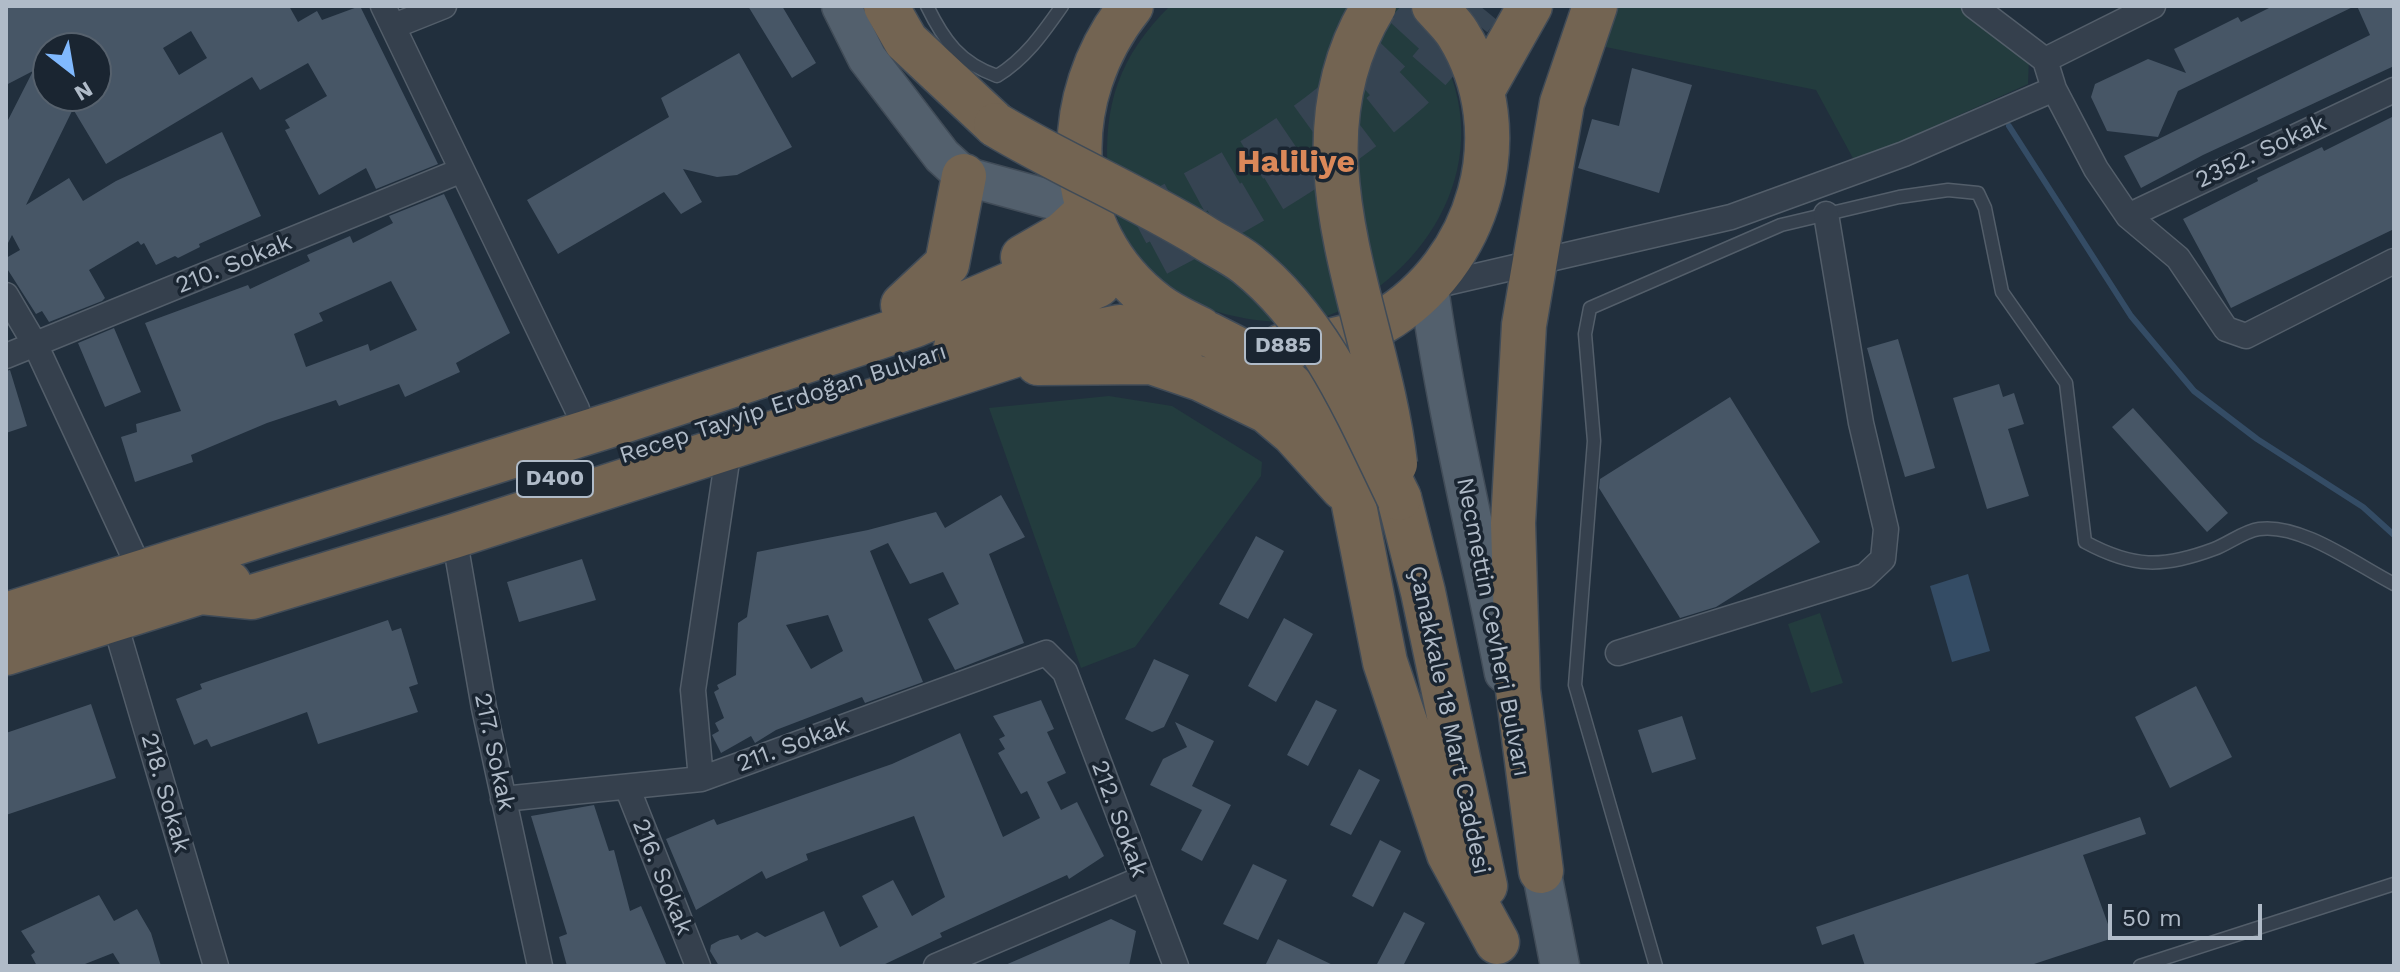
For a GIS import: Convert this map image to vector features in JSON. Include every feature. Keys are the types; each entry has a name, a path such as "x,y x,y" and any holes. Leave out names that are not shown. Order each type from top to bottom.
{"highway":[{"path":"886,6 906,41 996,125 1050,158 1139,198 1247,264 1284,302 1342,380 1399,498"},
{"name":"D885","path":"1130,6 1105,43 1087,82 1079,125 1080,168 1089,210 1116,262 1157,305 1208,334 1266,347 1325,343 1381,323 1429,288 1469,230 1488,161 1482,91 1458,34 1434,6"},
{"path":"1374,6 1346,58 1334,135 1338,200 1389,407 1399,498"},
{"path":"1482,91 1530,6"},
{"path":"1541,871 1518,690 1513,523 1524,325 1532,264 1562,103 1595,6"},
{"path":"903,305 947,264 964,176"},
{"path":"173,575 231,519 903,305 1009,265 1063,234 1089,210"},
{"name":"Recep Tayyip Erdoğan Bulvarı","path":"6,615 458,511 980,339 1088,270"},
{"path":"173,575 252,597 454,536 1074,336 1119,327 1208,334 1269,365 1326,419 1353,500 1385,662 1449,854 1500,954"},
{"path":"992,363 1151,362 1201,379 1267,411 1293,433 1353,500"},
{"name":"Çanakkale 18 Mart Caddesi","path":"1399,498 1423,592 1500,954"},
{"name":"Recep Tayyip Erdoğan Bulvarı","path":"6,653 114,620 173,575"}],"main road":[{"path":"841,6 867,58 942,156 964,176 1089,210"},
{"name":"Necmettin Cevheri Bulvarı","path":"1429,288 1447,408 1475,524 1560,966"}],"street":[{"path":"444,6 388,16 577,409"},
{"path":"1974,6 2045,60 2054,89 2096,169 2128,216 2178,258 2226,329 2246,336 2394,261"},
{"path":"2045,60 2148,7"},
{"path":"1429,288 1731,217 1904,154 2054,89"},
{"name":"2352. Sokak","path":"2128,216 2394,90"},
{"name":"210. Sokak","path":"6,356 460,171"},
{"path":"1618,653 1865,576 1883,559 1886,529 1861,423 1826,214"},
{"path":"6,295 173,575"},
{"path":"701,779 693,690 729,448"},
{"name":"217. Sokak","path":"454,536 503,799 540,966"},
{"name":"218. Sokak","path":"114,620 216,966"},
{"name":"211. Sokak","path":"503,799 701,779 1046,653 1065,672"},
{"name":"212. Sokak","path":"1065,672 1176,966"},
{"name":"216. Sokak","path":"627,787 698,966"},
{"path":"951,963 1141,879"}],"lane":[{"path":"927,6 939,30 972,67 997,76 1015,65 1062,6"},
{"path":"1656,966 1575,685 1594,441 1585,334 1590,308 1781,225 1936,192 1978,193 1985,208 2002,292 2066,383 2085,542 2115,558 2156,565 2214,549 2259,529 2302,533 2394,584"},
{"path":"2142,966 2394,884"}],"green space":[{"path":"1170,6 1400,6 1433,43 1448,68 1460,109 1460,150 1452,189 1435,225 1411,257 1381,285 1346,307 1308,323 1287,324 1240,317 1194,304 1168,291 1149,272 1124,234 1113,204 1108,175 1108,126 1118,83 1127,63 1152,25"},
{"path":"1609,6 1961,6 2029,58 2028,84 1855,162 1816,90 1591,44"},
{"path":"1109,396 1172,406 1262,462 1261,476 1135,647 1081,668 989,408"},
{"path":"1820,613 1843,683 1811,693 1788,624"}],"water":[{"path":"1968,574 1990,651 1952,662 1930,586"}],"building":[{"path":"6,6 289,6 298,22 317,11 322,20 360,6 438,164 376,189 366,168 319,195 285,130 290,128 285,120 327,96 308,63 260,90 252,77 106,164 75,112 112,112 112,32 32,32 32,72 6,85","holes":["191,31 207,58 179,75 163,48"]},
{"path":"748,6 782,6 816,63 792,78"},
{"path":"2273,6 2355,6 2178,91 2158,137 2107,131 2091,97 2095,84 2148,59 2186,73 2174,49 2238,17 2241,22"},
{"path":"2357,6 2394,6 2394,66 2203,155 2141,188 2124,156 2370,35"},
{"path":"739,53 792,147 737,175 717,177 683,169 702,202 681,214 664,192 558,254 527,200 669,117 661,98"},
{"path":"1632,68 1692,85 1659,193 1578,168 1592,119 1619,126"},
{"path":"32,73 32,112 72,112 26,205 69,178 83,201 116,181 222,132 261,216 199,244 200,247 178,258 175,256 156,265 144,243 141,245 138,241 89,270 105,298 102,301 49,322 42,311 36,314 6,267 6,258 20,250 12,235 6,247 6,124"},
{"path":"2394,116 2394,229 2231,308 2183,219 2258,181 2257,178 2322,147 2324,151"},
{"path":"444,194 510,333 456,363 460,372 405,397 399,384 339,406 336,400 267,423 191,455 193,462 135,482 121,437 137,432 136,424 181,411 145,323 248,285 250,289 310,261 307,255 350,236 353,243 393,223 389,216","holes":["391,281 417,330 370,351 368,344 306,367 294,334 323,321 319,313"]},
{"path":"114,328 141,392 105,407 78,343"},
{"path":"1898,339 1935,468 1905,477 1867,348"},
{"path":"10,370 27,426 6,433 6,371"},
{"path":"1999,384 2003,397 2014,393 2024,424 2008,429 2029,496 1987,509 1953,398"},
{"path":"1730,397 1820,542 1716,607 1680,618 1599,488 1600,479"},
{"path":"2133,408 2228,513 2207,532 2112,427"},
{"path":"1001,495 1025,537 989,554 1024,643 955,670 928,619 959,604 943,572 910,584 888,543 870,551 923,682 865,703 862,697 776,730 755,743 751,736 721,753 712,735 719,731 715,723 724,718 714,692 719,689 717,685 736,675 738,623 747,617 757,552 868,530 936,512 945,528","holes":["828,615 843,651 811,669 786,625"]},
{"path":"1256,536 1284,551 1248,619 1219,604"},
{"path":"582,559 596,600 519,622 507,582"},
{"path":"1284,618 1313,634 1276,702 1248,686"},
{"path":"388,620 392,631 401,628 418,684 409,687 418,712 318,744 307,712 211,747 207,739 194,745 176,699 202,689 200,684"},
{"path":"1154,659 1189,675 1164,727 1152,732 1125,719"},
{"path":"2196,686 2232,757 2170,788 2135,717"},
{"path":"1041,700 1054,729 1047,732 1066,773 1047,782 1061,810 1077,802 1104,856 1069,879 1067,875 940,933 942,937 881,966 719,966 710,951 711,945 720,940 738,935 741,940 757,932 765,937 824,911 840,947 878,927 862,896 893,880 912,916 945,897 914,816 806,854 808,860 766,879 762,871 696,910 666,839 714,819 717,825 892,764 960,733 1003,837 1040,818 1027,791 1021,794 998,753 1005,749 999,739 1005,736 993,716"},
{"path":"1316,700 1337,710 1308,766 1287,755"},
{"path":"91,704 116,778 6,815 6,733"},
{"path":"1682,716 1696,759 1652,773 1638,730"},
{"path":"1175,722 1214,741 1192,786 1231,805 1202,861 1181,850 1202,810 1150,785 1163,759 1187,747"},
{"path":"1359,769 1380,780 1351,835 1330,825"},
{"path":"594,805 609,851 614,850 630,911 641,906 667,966 567,966 559,937 567,934 531,816"},
{"path":"2140,817 2146,834 2083,855 2113,938 2028,966 1865,966 1854,934 1822,945 1816,927"},
{"path":"1380,840 1401,851 1373,907 1352,896"},
{"path":"1253,864 1287,880 1258,940 1223,924"},
{"path":"99,895 114,921 137,909 151,933 161,966 121,966 113,953 80,966 37,966 31,955 35,952 21,931"},
{"path":"1404,912 1425,923 1403,966 1376,966"},
{"path":"1111,919 1136,931 1129,966 1003,966"},
{"path":"1278,939 1335,966 1265,966"}],"waterway":[{"path":"2009,126 2131,316 2194,391 2257,439 2363,507 2394,535"}],"tunnel":[{"path":"1078,255 1240,167 1302,127 1358,82 1431,6"},
{"path":"1098,285 1260,198 1336,149 1419,82 1480,6"}],"district":[{"name":"Haliliye","path":"1296,163"}]}
